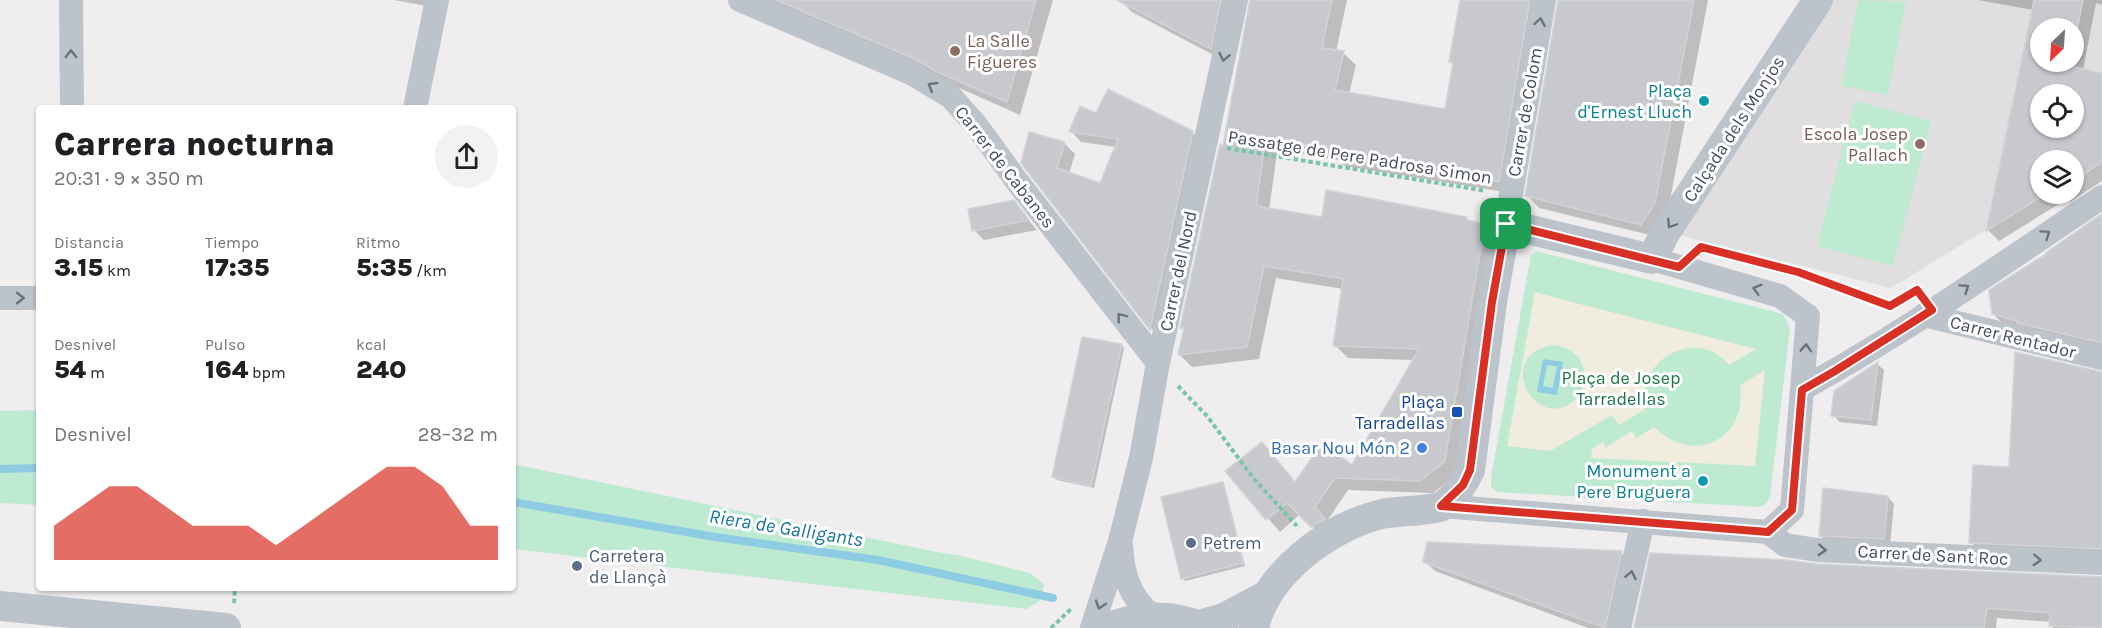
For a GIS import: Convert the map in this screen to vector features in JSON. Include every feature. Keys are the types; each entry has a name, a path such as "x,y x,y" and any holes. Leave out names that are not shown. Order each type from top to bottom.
{"street":[{"path":"71,0 72,105"},
{"path":"416,105 437,0"},
{"name":"Carrer de Cabanes","path":"740,0 911,73 951,97 976,125 1156,373"},
{"name":"Carrer del Nord","path":"1092,628 1120,541 1141,458 1156,373 1236,0"},
{"name":"Carrer de Colom","path":"1506,224 1544,0"},
{"name":"Calçada dels Monjos","path":"1652,260 1665,233 1818,0"},
{"path":"1802,390 1924,315 2102,197"},
{"path":"1254,628 1267,595 1285,573 1321,541 1382,514 1441,506 1768,532 1792,510 1808,316 1780,296 1652,260 1506,224 1492,302 1470,470 1463,485 1441,506"},
{"path":"0,298 36,298"},
{"name":"Carrer Rentador","path":"1924,315 2102,358"},
{"path":"1470,470 1475,486 1486,501 1506,512"},
{"path":"1619,628 1643,521"},
{"name":"Carrer de Sant Roc","path":"1768,532 1785,545 1817,550 2102,563"},
{"name":"Carrer del Nord","path":"1120,541 1122,564 1129,589 1142,607 1153,617"},
{"path":"1108,628 1122,622 1153,617 1181,620 1202,627 1267,595"},
{"path":"0,606 226,628"}],"path":[{"name":"Passatge de Pere Padrosa Simon","path":"1205,145 1511,195"},
{"path":"1776,266 1890,306 1899,301"},
{"path":"1156,373 1180,387 1207,417 1254,479 1299,528"}],"shaded area":[{"name":"Escola Josep Pallach","path":"1830,0 2102,0 2102,162 2084,174 2084,150 2030,150 2030,203 1891,288 1679,235"}],"green space":[{"path":"1858,0 1906,2 1888,95 1841,86"},
{"path":"1855,101 1931,121 1893,266 1817,246"},
{"name":"Plaça de Josep Tarradellas","path":"1536,251 1783,314 1790,329 1770,497 1766,504 1760,507 1497,492 1491,486 1531,255"},
{"path":"36,410 36,505 0,503 0,411"},
{"path":"516,465 957,555 1030,573 1044,584 1041,600 1027,609 516,549"}],"sand":[{"path":"1535,292 1756,349 1729,365 1715,353 1699,348 1683,349 1668,356 1656,366 1647,380 1644,397 1647,415 1644,410 1619,425 1612,415 1550,451 1507,446","holes":["1554,345 1574,353 1580,360 1585,374 1584,382 1575,400 1560,408 1546,407 1534,400 1526,389 1523,375 1526,362 1535,351"]},
{"path":"1765,370 1755,466 1591,458 1592,449 1603,442 1606,447 1632,431 1636,438 1654,427 1669,439 1685,445 1700,445 1715,441 1727,433 1735,420 1740,404 1740,385"}],"water":[{"path":"1543,359 1563,362 1557,395 1537,392","holes":["1547,365 1557,366 1553,388 1543,386"]}],"building":[{"name":"La Salle Figueres","path":"776,0 1036,0 1007,102 937,72 917,60"},
{"path":"1117,0 1221,0 1211,49 1159,22"},
{"path":"1250,0 1332,0 1322,48 1344,51 1335,90 1445,109 1453,63 1449,62 1460,0 1530,0 1499,182 1330,154 1331,149 1284,142 1283,145 1265,142 1256,206 1322,217 1326,190 1467,217 1467,220 1485,224 1445,461 1420,481 1335,478 1315,507 1325,519 1311,527 1287,503 1266,520 1225,471 1262,442 1295,482 1322,443 1352,465 1419,349 1333,346 1343,279 1264,266 1247,347 1178,355 1184,328 1180,328 1220,144 1223,146"},
{"path":"1558,0 1694,0 1655,203 1641,225 1525,196"},
{"path":"2034,0 2083,0 2079,18 2030,18"},
{"path":"2030,19 2030,72 2084,72 2084,69 2102,73 2102,162 2084,174 2084,150 2030,150 2030,204 1986,231"},
{"path":"1108,89 1193,131 1150,330 1021,163 1029,132 1065,142 1057,168 1100,183 1118,139 1069,132 1080,106 1096,113"},
{"path":"1014,200 1029,220 972,231 968,209"},
{"path":"2102,214 2102,343 2017,323 2017,321 1992,314 1989,290 2046,254"},
{"path":"1082,337 1122,344 1091,486 1052,477"},
{"path":"2015,352 2102,372 2102,549 1969,543 1973,465 2009,467"},
{"path":"1878,362 1871,420 1831,416 1834,391"},
{"path":"1223,482 1243,563 1181,579 1161,497"},
{"path":"1823,488 1888,496 1884,539 1819,536"},
{"path":"1427,542 1622,551 1605,628 1423,562"},
{"path":"1650,553 1786,560 1816,564 2102,577 2102,628 2049,626 2050,613 1987,608 1984,628 1634,628"}],"waterway":[{"name":"Riera de Galligants","path":"0,469 36,468"},
{"name":"Riera de Galligants","path":"516,503 715,537 878,560 1053,598"}],"place":[{"name":"La Salle Figueres","path":"955,51"},
{"name":"Plaça d'Ernest Lluch","path":"1704,101"},
{"name":"Escola Josep Pallach","path":"1920,144"},
{"name":"Plaça Tarradellas","path":"1457,412"},
{"name":"Basar Nou Món 2","path":"1422,448"},
{"name":"Monument a Pere Bruguera","path":"1703,481"},
{"name":"Petrem","path":"1191,543"},
{"name":"Carretera de Llançà","path":"577,566"}],"route":[{"path":"1506,224 1679,267 1701,247 1798,272 1890,306 1917,290 1932,310 1802,390 1792,510 1768,532 1441,506 1463,485 1470,470 1492,302 1506,224"}]}
